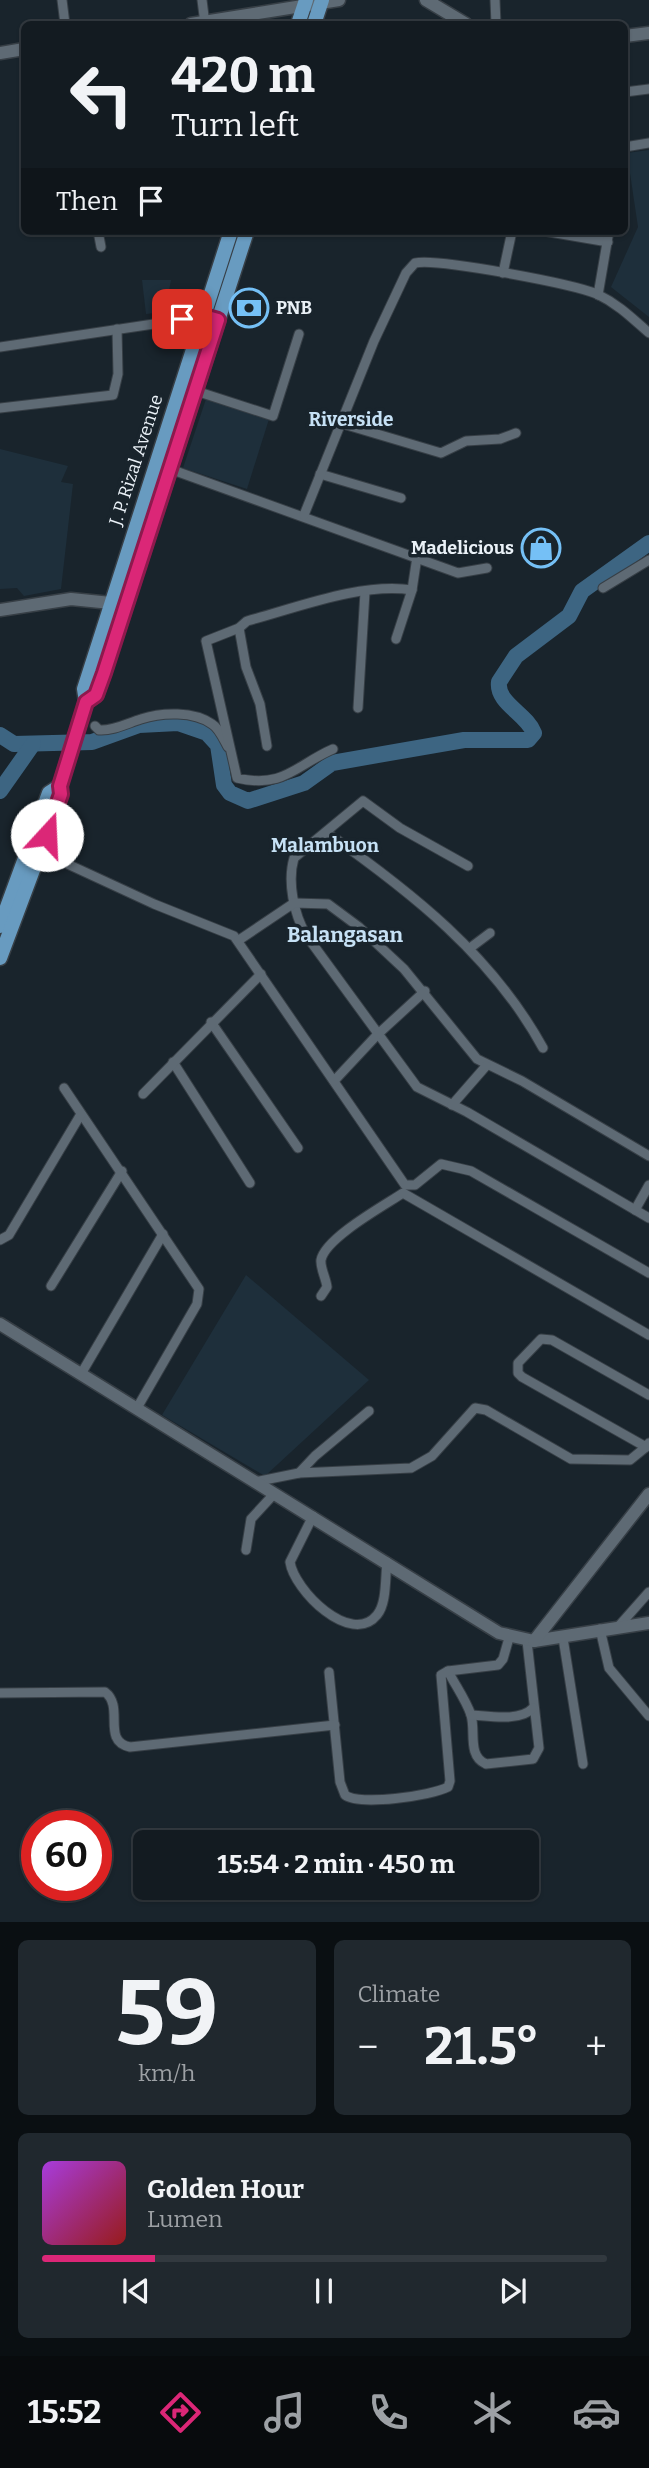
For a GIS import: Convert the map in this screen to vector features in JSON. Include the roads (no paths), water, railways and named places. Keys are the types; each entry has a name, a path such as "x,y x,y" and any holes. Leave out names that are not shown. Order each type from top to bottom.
{"main road":[{"path":"214,21 306,2 339,0"},
{"path":"426,0 461,21"},
{"path":"315,21 322,1"},
{"path":"300,21 306,2"},
{"path":"628,36 649,33"},
{"path":"0,52 21,50"},
{"name":"J. P. Rizal Avenue","path":"0,958 2,933 36,850 49,793 60,786 86,702 84,689 110,601 211,293 233,241"},
{"name":"J. P. Rizal Avenue","path":"86,702 96,695 226,297 233,241"},
{"path":"0,610 71,599 110,601 127,605"},
{"path":"0,1324 509,1637 531,1641 563,1638 600,1629 649,1623"},
{"path":"531,1641 649,1494"}],"street":[{"path":"62,0 65,21"},
{"path":"200,21 202,0"},
{"path":"495,0 496,21"},
{"path":"628,92 649,89"},
{"path":"628,146 649,142"},
{"path":"99,235 101,247"},
{"path":"503,274 511,235"},
{"path":"567,235 608,242"},
{"path":"598,295 609,235"},
{"path":"304,515 374,341 406,273 415,263 570,286 598,295 623,309 649,333"},
{"path":"0,347 204,316 218,320"},
{"path":"0,408 113,395 118,374 117,330"},
{"path":"196,391 273,416 299,334"},
{"path":"340,423 441,453 466,440 500,439 516,433"},
{"path":"170,469 304,515 357,539 417,557 457,573 487,568"},
{"path":"320,474 401,498"},
{"path":"396,639 412,590 417,557"},
{"path":"603,588 649,560"},
{"path":"333,749 298,771 257,783 237,778 205,642 239,628 247,621 383,587 412,590"},
{"path":"358,708 365,593"},
{"path":"239,628 246,667 260,704 267,746"},
{"path":"95,726 99,730 106,730 168,713 191,717 213,724 231,751"},
{"path":"467,866 400,828 365,801 295,858 292,874 294,903 304,932 416,1087 649,1218"},
{"path":"326,832 440,918 470,948 519,1009 543,1048"},
{"path":"36,850 154,904 226,931 239,940 404,1189 649,1335"},
{"path":"239,940 294,903 318,901 338,910 425,991 470,1051 486,1066 522,1081 649,1156"},
{"path":"470,948 490,933"},
{"path":"143,1094 211,1021 261,974"},
{"path":"334,1081 377,1035 425,991"},
{"path":"211,1021 298,1148"},
{"path":"173,1062 250,1183"},
{"path":"452,1105 486,1066"},
{"path":"64,1088 194,1277 199,1295 197,1304 137,1408"},
{"path":"0,1240 9,1235 81,1114"},
{"path":"321,1296 327,1287 321,1261 325,1252 366,1217 404,1189 415,1185 441,1164 471,1171 649,1273"},
{"path":"51,1286 122,1171"},
{"path":"635,1210 649,1185"},
{"path":"81,1374 163,1234"},
{"path":"254,1482 299,1473 411,1468 432,1456 475,1408 486,1410 571,1460 630,1460 648,1445 522,1377 518,1373 518,1363 541,1339 552,1340 649,1395"},
{"path":"299,1473 369,1411"},
{"path":"246,1550 251,1519 274,1494"},
{"path":"313,1516 290,1562 304,1592 324,1611 350,1624 368,1623 376,1617 384,1595 387,1562"},
{"path":"618,1627 649,1592"},
{"path":"600,1629 609,1668 649,1716"},
{"path":"329,1672 342,1791 351,1799 362,1801 445,1789 450,1784 450,1774 440,1679 448,1671 498,1665 503,1659 509,1637"},
{"path":"563,1638 583,1764"},
{"path":"448,1671 471,1715 475,1752 480,1762 486,1764 528,1761 537,1754 539,1748 533,1707 531,1641"},
{"path":"0,1693 106,1692 114,1706 115,1736 122,1745 130,1747 335,1725"},
{"path":"471,1715 513,1716 525,1714 533,1707"}],"waterway":[{"path":"0,735 14,744 92,742 139,725 178,723 207,733 218,745 224,785 230,793 248,801 304,783 332,763 464,740 528,740 534,733 502,696 499,682 516,656 569,616 582,591 649,543"},
{"path":"0,791 33,744"}],"place":[{"name":"PNB","path":"249,308"},
{"name":"Madelicious","path":"541,548"}],"district":[{"name":"Riverside","path":"351,419"},
{"name":"Malambuon","path":"325,845"},
{"name":"Balangasan","path":"345,935"}]}
